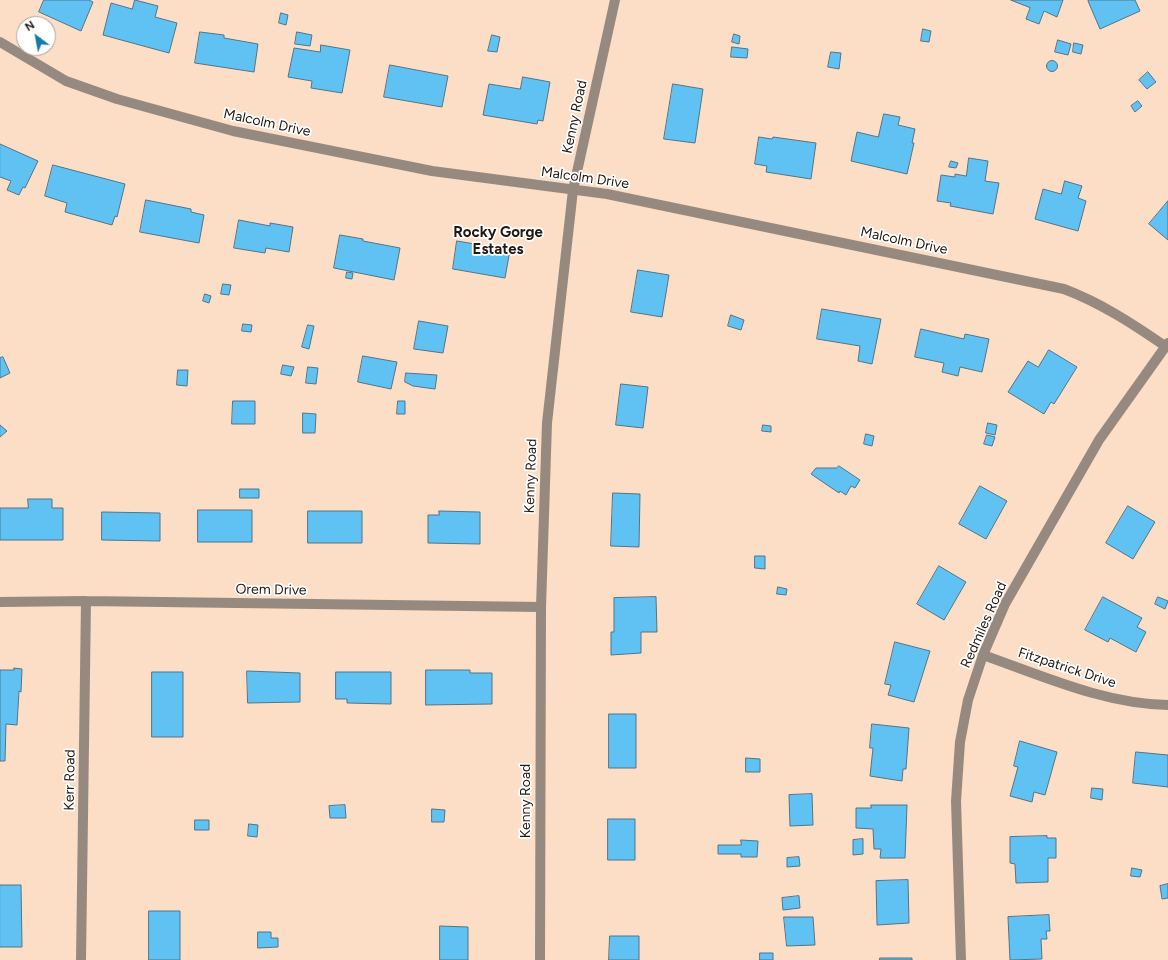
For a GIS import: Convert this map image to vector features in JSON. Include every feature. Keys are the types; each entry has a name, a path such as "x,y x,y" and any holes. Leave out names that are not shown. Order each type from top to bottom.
{"street":[{"name":"Kenny Road","path":"540,960 541,607 547,423 573,190 615,0"},
{"name":"Malcolm Drive","path":"0,42 66,81 117,99 233,131 432,171 607,194 1064,289 1087,297 1167,344"},
{"name":"Redmiles Road","path":"961,960 956,801 960,742 968,700 983,655 1005,604 1099,440 1167,344"},
{"name":"Orem Drive","path":"0,602 86,601 541,607"},
{"name":"Kerr Road","path":"81,960 86,601"},
{"name":"Fitzpatrick Drive","path":"983,655 1075,688 1136,703 1168,705"}],"building":[{"path":"44,0 89,0 93,2 81,31 56,20 56,16 48,16 39,12"},
{"path":"135,0 158,6 155,17 177,23 169,53 103,35 111,3 132,9"},
{"path":"1011,0 1063,0 1057,17 1044,11 1039,24 1026,19 1030,8"},
{"path":"1135,0 1140,11 1100,29 1088,1"},
{"path":"281,13 288,15 286,25 279,23"},
{"path":"923,29 931,31 929,42 921,41"},
{"path":"200,32 224,35 224,38 258,44 254,72 195,63"},
{"path":"297,32 312,35 310,46 295,44"},
{"path":"734,34 740,36 739,44 732,42"},
{"path":"492,35 500,37 497,52 488,51"},
{"path":"1058,40 1071,44 1068,55 1055,52"},
{"path":"1074,43 1083,45 1081,54 1073,52"},
{"path":"321,45 350,50 342,93 311,88 312,81 288,77 294,48 320,52"},
{"path":"732,47 748,49 747,58 731,57"},
{"path":"831,52 841,53 839,69 828,67"},
{"path":"1050,61 1054,61 1056,62 1056,70 1050,71 1047,68 1047,64"},
{"path":"390,65 448,76 442,107 384,97"},
{"path":"1148,72 1156,82 1147,89 1139,80"},
{"path":"523,77 550,82 543,121 538,120 537,124 483,115 489,84 520,89"},
{"path":"673,84 703,89 695,143 664,139"},
{"path":"1138,101 1142,106 1135,112 1131,106"},
{"path":"884,114 900,117 898,125 915,129 912,143 914,143 907,174 851,161 857,132 878,137"},
{"path":"759,137 772,139 773,137 816,143 811,179 766,172 767,166 755,164"},
{"path":"0,144 38,161 25,188 23,187 19,195 7,190 11,181 0,177"},
{"path":"969,158 988,161 985,181 999,183 993,214 950,206 951,203 937,201 941,175 955,177 955,174 966,176"},
{"path":"951,161 958,163 956,168 949,167"},
{"path":"53,165 125,184 117,217 115,216 112,225 65,212 67,203 45,196"},
{"path":"1065,181 1082,186 1078,198 1086,201 1078,231 1035,219 1043,189 1061,194"},
{"path":"146,200 191,209 191,212 204,215 199,243 140,232"},
{"path":"1168,201 1168,240 1149,224"},
{"path":"239,220 270,226 270,223 293,227 289,252 266,248 265,253 234,248"},
{"path":"340,235 400,248 394,280 334,268"},
{"path":"457,241 510,250 505,278 453,269"},
{"path":"638,270 669,275 662,317 631,312"},
{"path":"347,272 353,273 352,279 346,278"},
{"path":"223,284 231,285 229,295 221,294"},
{"path":"205,294 211,296 209,303 203,301"},
{"path":"822,309 881,319 872,364 858,361 860,346 817,339"},
{"path":"731,315 744,320 741,330 728,326"},
{"path":"419,321 448,326 443,353 414,349"},
{"path":"243,324 252,325 251,332 242,331"},
{"path":"308,325 314,326 309,349 302,347"},
{"path":"921,329 964,339 965,334 989,339 982,372 960,367 958,376 942,372 944,363 915,357"},
{"path":"1049,350 1077,367 1054,404 1051,402 1044,414 1008,392 1028,361 1038,367"},
{"path":"363,356 397,362 391,389 358,382"},
{"path":"3,357 10,373 0,378 0,358"},
{"path":"283,365 294,367 291,376 281,374"},
{"path":"308,367 318,368 316,384 306,383"},
{"path":"178,370 188,370 187,386 177,385"},
{"path":"406,373 437,375 435,389 413,386 405,382"},
{"path":"621,384 648,387 643,428 616,425"},
{"path":"233,401 255,401 255,424 232,424"},
{"path":"398,401 405,401 405,414 397,414"},
{"path":"303,413 316,414 315,433 303,433"},
{"path":"988,423 997,425 995,435 986,433"},
{"path":"0,425 7,431 0,437"},
{"path":"763,425 771,426 771,432 762,431"},
{"path":"866,434 874,436 872,446 864,444"},
{"path":"987,435 995,437 992,446 984,444"},
{"path":"839,466 860,480 855,488 851,486 846,495 840,491 839,493 811,474 816,468 836,468"},
{"path":"980,486 1007,501 986,539 959,524"},
{"path":"240,489 259,489 259,498 240,498"},
{"path":"613,493 640,494 639,547 611,546"},
{"path":"28,499 52,499 52,508 63,508 63,540 0,540 0,508 28,508"},
{"path":"1128,506 1155,522 1133,559 1106,543"},
{"path":"198,510 252,510 252,542 198,542"},
{"path":"308,511 362,511 362,543 308,543"},
{"path":"439,511 480,512 480,544 428,543 428,515 439,515"},
{"path":"102,512 160,513 160,541 102,540"},
{"path":"755,556 765,556 765,569 755,568"},
{"path":"939,566 966,582 944,620 917,604"},
{"path":"778,587 787,589 786,595 777,594"},
{"path":"656,597 657,632 641,632 641,653 611,655 611,632 614,632 614,598"},
{"path":"1103,597 1142,618 1137,627 1146,632 1136,652 1110,638 1108,642 1085,630"},
{"path":"1158,597 1168,601 1165,609 1155,604"},
{"path":"895,642 930,651 914,702 888,695 891,685 885,684"},
{"path":"14,668 22,669 17,725 6,724 5,761 0,761 0,670 14,670"},
{"path":"426,670 470,670 470,673 492,673 492,704 426,705"},
{"path":"247,671 300,673 300,702 248,703"},
{"path":"152,672 183,672 183,737 152,737"},
{"path":"336,672 391,672 391,704 347,703 347,699 336,699"},
{"path":"609,714 636,714 636,768 609,768"},
{"path":"872,724 909,728 906,769 903,769 902,781 870,776 873,748 870,748"},
{"path":"1020,741 1057,752 1045,795 1034,792 1032,802 1010,796 1018,767 1014,766"},
{"path":"1136,752 1168,755 1168,787 1133,783"},
{"path":"746,758 760,759 760,772 746,772"},
{"path":"1092,788 1103,789 1102,800 1091,798"},
{"path":"812,794 813,825 790,826 789,795"},
{"path":"345,805 346,818 330,818 329,806"},
{"path":"871,805 907,805 905,858 880,858 881,849 874,849 873,829 856,828 856,808 871,808"},
{"path":"432,809 445,810 444,822 432,822"},
{"path":"608,819 635,819 635,860 608,860"},
{"path":"195,820 209,820 209,830 195,830"},
{"path":"249,824 258,825 257,837 248,836"},
{"path":"1047,836 1047,838 1056,838 1056,858 1048,858 1048,882 1016,883 1015,864 1010,863 1010,837"},
{"path":"863,839 863,854 853,855 853,840"},
{"path":"741,840 758,841 757,857 741,857 741,854 718,854 718,845 741,845"},
{"path":"799,857 800,866 787,867 787,858"},
{"path":"1132,868 1142,870 1140,877 1131,876"},
{"path":"908,880 909,923 877,925 876,881"},
{"path":"1168,884 1168,898 1162,899 1160,886"},
{"path":"0,885 21,885 22,947 0,947"},
{"path":"799,896 800,908 783,910 782,898"},
{"path":"149,911 180,911 180,960 149,960"},
{"path":"1049,915 1050,931 1046,931 1047,939 1041,939 1042,959 1010,960 1008,917"},
{"path":"784,917 813,917 815,945 787,946"},
{"path":"440,926 468,927 468,960 440,960"},
{"path":"258,932 271,932 271,938 278,938 278,947 258,948"},
{"path":"610,936 639,936 639,960 609,960"},
{"path":"760,953 773,953 773,960 760,960"},
{"path":"880,958 912,958 912,960 880,960"}],"district":[{"name":"Rocky Gorge Estates","path":"498,242"}]}
